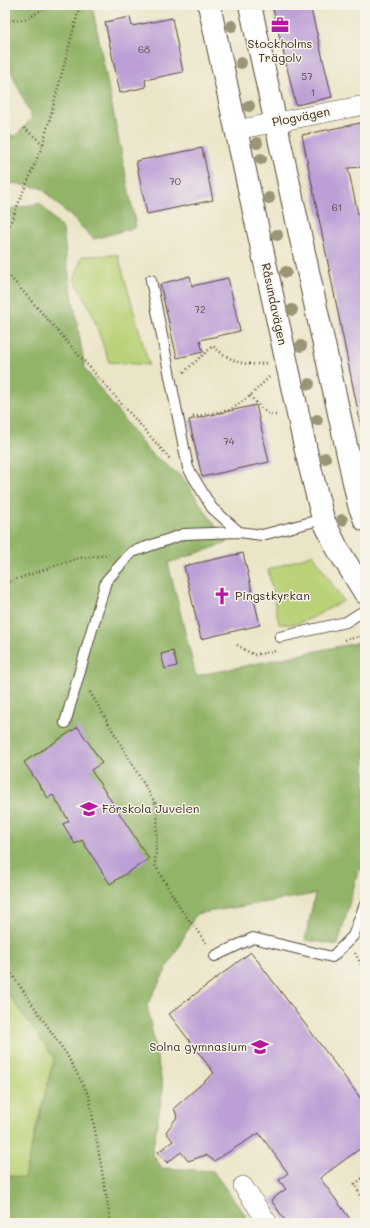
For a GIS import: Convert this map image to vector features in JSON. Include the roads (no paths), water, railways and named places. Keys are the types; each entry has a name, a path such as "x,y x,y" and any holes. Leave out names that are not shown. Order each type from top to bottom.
{"street":[{"name":"Råsundavägen","path":"209,5 306,451 323,519 337,548 365,594"},
{"path":"250,5 359,505 365,520"},
{"name":"Plogvägen","path":"236,130 365,105"},
{"path":"243,1186 268,1223"}],"lane":[{"path":"151,280 188,468 212,508 239,532"},
{"path":"65,722 106,581 132,552 184,534 239,532 262,535 323,519"},
{"path":"280,637 346,622 365,610"},
{"path":"216,956 253,938 292,946 332,957 353,936 365,904"}],"place":[{"name":"Stockholms Trägolv","path":"280,25"},
{"name":"Pingstkyrkan","path":"222,596"},
{"name":"Förskola Juvelen","path":"89,809"},
{"name":"Solna gymnasium","path":"260,1047"}]}
